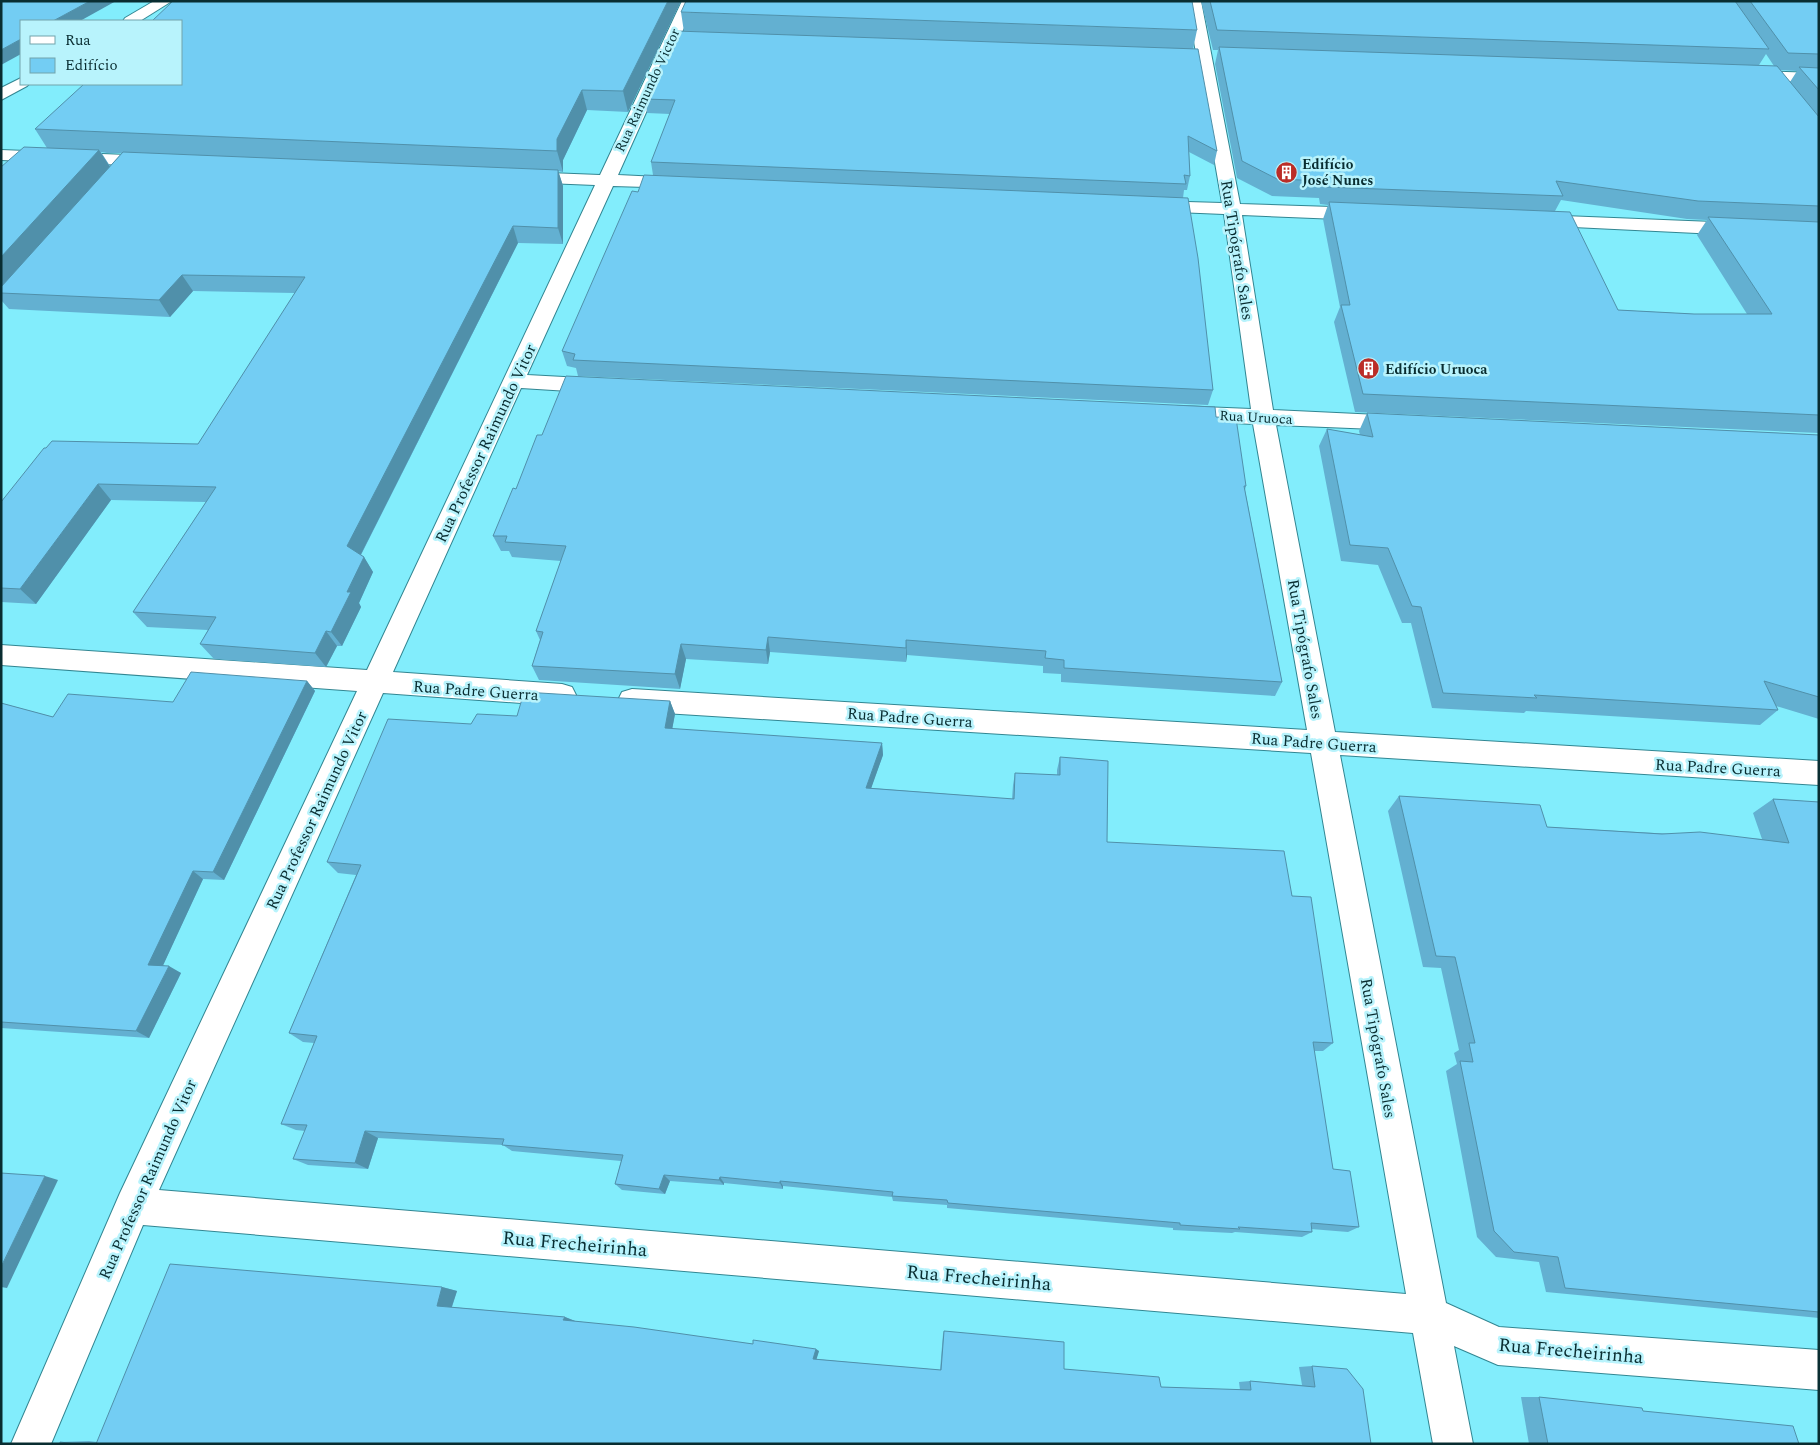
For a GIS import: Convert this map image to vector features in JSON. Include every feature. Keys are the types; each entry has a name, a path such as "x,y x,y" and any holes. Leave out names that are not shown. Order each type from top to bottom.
{"street":[{"path":"132,20 165,1"},
{"name":"Rua Raimundo Victor","path":"606,180 689,1"},
{"name":"Rua Tipógrafo Sales","path":"1194,1 1232,209 1264,417 1453,1444"},
{"path":"671,38 691,38"},
{"path":"1761,62 1784,92"},
{"path":"1732,75 1819,78"},
{"path":"1,95 20,84"},
{"path":"1,155 168,162"},
{"path":"115,175 128,160"},
{"path":"507,176 696,184"},
{"name":"Rua Professor Raimundo Vitor","path":"31,1444 133,1206 606,180"},
{"path":"1132,205 1381,215"},
{"path":"1520,220 1759,229"},
{"path":"513,381 622,387"},
{"name":"Rua Uruoca","path":"1155,412 1422,424"},
{"name":"Rua Padre Guerra","path":"1,656 582,696"},
{"name":"Rua Padre Guerra","path":"611,698 1819,773"},
{"name":"Rua Frecheirinha","path":"133,1206 1428,1316 1498,1346 1819,1370"}],"building":[{"path":"1,1 90,1 55,20 20,20 20,40 1,50"},
{"path":"173,1 668,1 623,91 582,90 557,139 557,151 35,129 83,85 182,85 182,20 153,20"},
{"path":"686,1 1192,1 1197,30 681,12"},
{"path":"1210,1 1735,1 1769,49 1217,30"},
{"path":"1750,1 1819,1 1819,54 1788,53"},
{"path":"676,31 1198,49 1217,151 1188,136 1190,176 1184,175 1186,184 651,162 675,100 645,99"},
{"path":"1219,47 1777,66 1819,117 1819,206 1698,201 1556,181 1563,196 1326,187 1325,181 1277,179 1242,161"},
{"path":"1799,67 1819,68 1819,90"},
{"path":"24,147 99,150 1,257 1,167"},
{"path":"123,152 558,170 558,228 513,226 347,546 364,557 347,592 351,592 331,632 326,631 315,653 200,644 216,617 133,612 216,487 98,484 20,589 1,588 1,502 44,448 52,441 198,444 305,277 182,275 159,300 1,293 1,287"},
{"path":"644,175 1188,198 1198,258 1213,390 573,360 575,354 562,351 632,191 638,192"},
{"path":"1329,202 1570,212 1618,310 1694,314 1772,314 1708,217 1819,222 1819,415 1363,394 1341,305 1350,305"},
{"path":"566,376 1215,407 1216,417 1236,418 1246,486 1244,486 1282,682 1064,668 1064,660 1045,658 1046,651 906,640 906,648 768,637 766,650 681,644 675,674 532,666 543,632 536,631 566,546 505,542 507,536 493,536 513,488 516,489 537,435 542,435"},
{"path":"1367,413 1819,435 1819,697 1764,681 1778,710 1534,695 1537,698 1443,693 1421,607 1412,606 1388,548 1350,545 1327,429 1373,437"},
{"path":"191,672 307,681 213,872 193,871 148,965 169,966 136,1031 1,1022 1,703 53,717 68,694 173,702"},
{"path":"524,692 670,701 665,728 882,743 866,788 1014,799 1015,773 1060,775 1060,757 1108,761 1107,842 1284,851 1292,896 1311,897 1333,1043 1313,1042 1333,1169 1350,1171 1359,1227 1311,1223 1312,1232 1180,1225 1180,1223 948,1203 947,1200 892,1196 893,1192 720,1177 719,1180 664,1175 659,1189 615,1184 623,1155 502,1145 504,1139 365,1131 355,1163 293,1159 307,1125 281,1124 317,1036 289,1033 361,865 327,862 388,719 471,724 477,714 517,716"},
{"path":"1399,796 1540,805 1547,827 1662,834 1700,832 1789,843 1773,799 1819,802 1819,1312 1565,1288 1558,1257 1514,1252 1494,1231 1460,1061 1473,1062 1469,1043 1475,1043 1455,957 1436,956"},
{"path":"1,1173 45,1176 1,1267"},
{"path":"170,1264 442,1287 437,1306 565,1317 563,1320 634,1327 753,1344 753,1340 816,1349 813,1359 941,1370 944,1331 1064,1342 1064,1369 1159,1377 1161,1387 1251,1390 1250,1381 1315,1387 1312,1366 1347,1369 1363,1389 1371,1444 96,1444"},
{"path":"1539,1397 1642,1408 1643,1411 1793,1426 1799,1444 1548,1444"},
{"path":"60,1442 76,1444 60,1444"}],"place":[{"name":"Edifício José Nunes","path":"1286,172"},
{"name":"Edifício Uruoca","path":"1369,369"}]}
